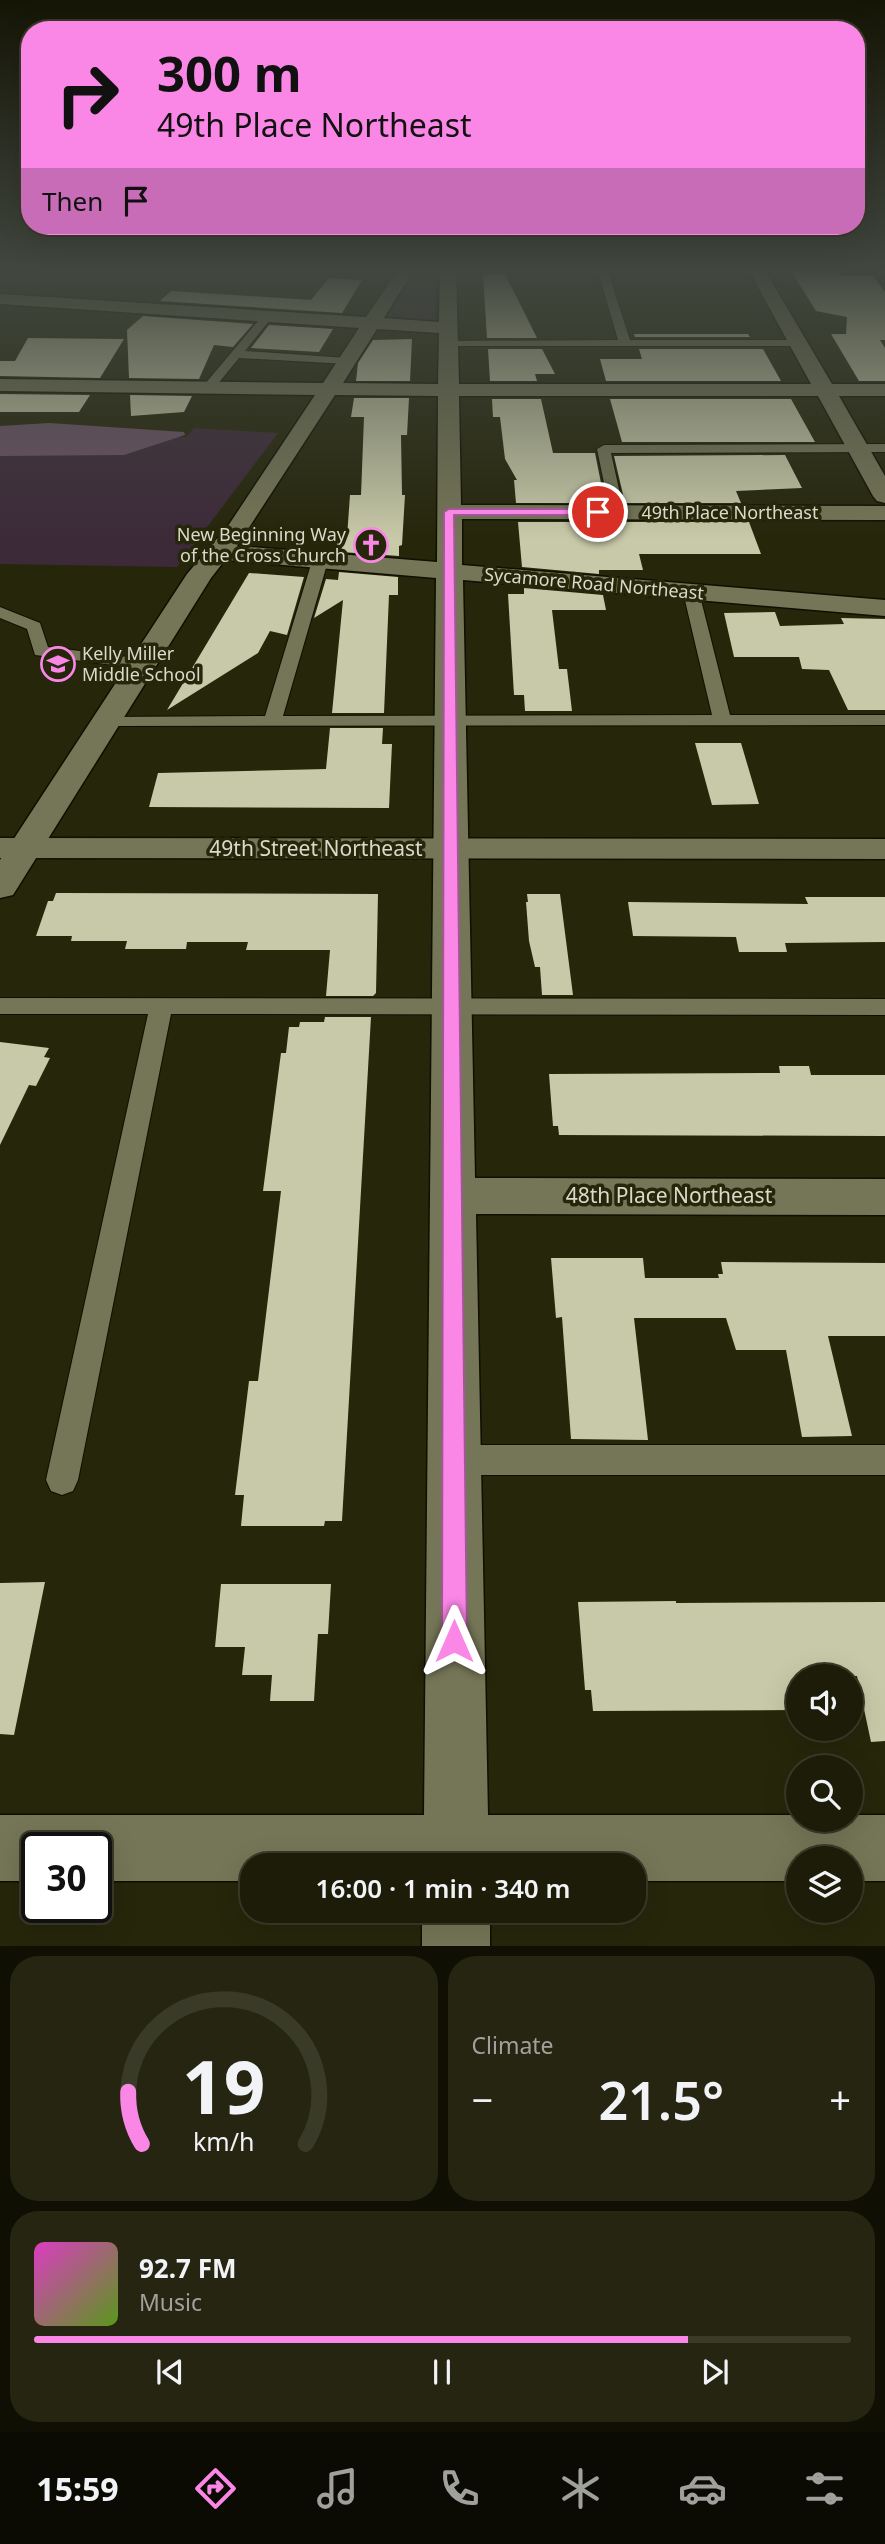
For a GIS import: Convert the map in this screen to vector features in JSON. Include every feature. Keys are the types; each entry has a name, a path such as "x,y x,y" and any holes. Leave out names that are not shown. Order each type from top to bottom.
{"street":[{"path":"0,887 13,848 107,722 200,574 239,528 348,358"},
{"path":"448,358 456,1853"},
{"path":"807,358 885,496"},
{"path":"0,385 448,390 885,390"},
{"name":"49th Place Northeast","path":"449,512 885,513"},
{"name":"Sycamore Road Northeast","path":"219,552 885,608"},
{"name":"49th Street Northeast","path":"13,848 885,849"},
{"name":"48th Place Northeast","path":"453,1196 885,1197"},
{"path":"0,1848 240,1862"},
{"path":"646,1863 885,1848"},
{"path":"456,1923 456,1945"}],"lane":[{"path":"208,388 234,358"},
{"path":"288,358 346,361"},
{"path":"617,512 604,449 885,448"},
{"path":"272,721 320,561"},
{"path":"691,592 722,720"},
{"path":"0,612 34,626 41,651 144,664"},
{"path":"107,722 885,720"},
{"path":"0,1006 885,1007"},
{"path":"62,1480 160,1008"},
{"path":"453,1460 885,1460"}],"shaded area":[{"path":"49,423 184,432 185,435 124,455 0,456 0,426"},
{"path":"0,427 186,437 194,428 278,433 177,567 0,564"}],"building":[{"path":"17,358 112,358 100,378 0,376 0,361 15,361"},
{"path":"128,358 208,358 199,379 129,378"},
{"path":"361,358 411,358 410,381 356,381 358,363"},
{"path":"489,358 547,358 555,374 535,374 537,381 490,381"},
{"path":"768,358 781,381 606,381 600,359"},
{"path":"845,358 885,358 885,381 859,381"},
{"path":"0,394 90,395 79,412 0,412"},
{"path":"130,395 192,396 184,412 131,416"},
{"path":"354,398 409,398 407,435 401,435 402,495 405,495 399,556 341,552 343,537 347,537 350,495 361,495 364,417 351,417"},
{"path":"492,399 541,399 553,453 595,453 605,503 516,503 514,480 517,480 505,459 500,417 493,417"},
{"path":"610,399 791,399 815,442 622,442"},
{"path":"785,455 802,488 736,491 741,503 625,503 614,456"},
{"path":"518,522 749,522 761,554 639,554 643,570 599,570 599,574 522,567"},
{"path":"339,572 398,577 398,595 389,595 384,713 332,713 343,600 314,618 326,579 338,580"},
{"path":"249,573 304,577 287,635 270,631 258,653 167,710"},
{"path":"524,588 603,595 606,610 552,610 559,669 567,669 572,711 525,711 524,695 514,695 508,594 524,594"},
{"path":"775,612 780,626 844,624 841,618 885,619 885,710 848,710 829,670 802,669 799,657 734,657 724,613"},
{"path":"330,728 383,728 382,744 392,744 389,808 149,807 158,773 326,769"},
{"path":"695,743 741,743 759,804 712,805"},
{"path":"56,893 378,894 376,993 373,996 326,996 330,950 246,950 248,942 187,942 186,949 125,949 127,941 71,941 72,936 36,936 48,901 53,901"},
{"path":"527,894 560,894 573,995 542,995 540,967 535,967 529,941"},
{"path":"805,897 885,897 885,942 785,943 787,952 739,952 736,937 633,936 628,902 808,904"},
{"path":"325,1017 371,1017 342,1521 325,1521 324,1526 241,1526 244,1495 235,1495 249,1381 258,1381 281,1191 263,1191 281,1053 286,1053 289,1027 299,1027 300,1022 324,1022"},
{"path":"0,1042 49,1048 44,1057 50,1058 36,1086 29,1085 0,1145"},
{"path":"779,1066 809,1066 811,1075 885,1075 885,1136 559,1135 558,1126 553,1126 549,1074 780,1073"},
{"path":"551,1258 643,1258 645,1278 719,1278 718,1274 723,1274 721,1262 885,1263 885,1336 828,1336 852,1436 802,1437 786,1350 736,1350 726,1318 634,1318 648,1440 571,1439 562,1317 556,1318"},
{"path":"45,1582 14,1735 0,1734 0,1583"},
{"path":"221,1584 331,1584 328,1634 318,1634 314,1701 270,1701 272,1675 242,1675 245,1647 215,1647"},
{"path":"578,1602 885,1602 885,1741 871,1742 863,1704 863,1664 786,1664 786,1710 593,1711 591,1690 585,1690"}],"place":[{"name":"New Beginning Way of the Cross Church","path":"371,545"},
{"name":"Kelly Miller Middle School","path":"58,664"}],"route":[{"path":"454,1641 449,512 598,512"}]}
